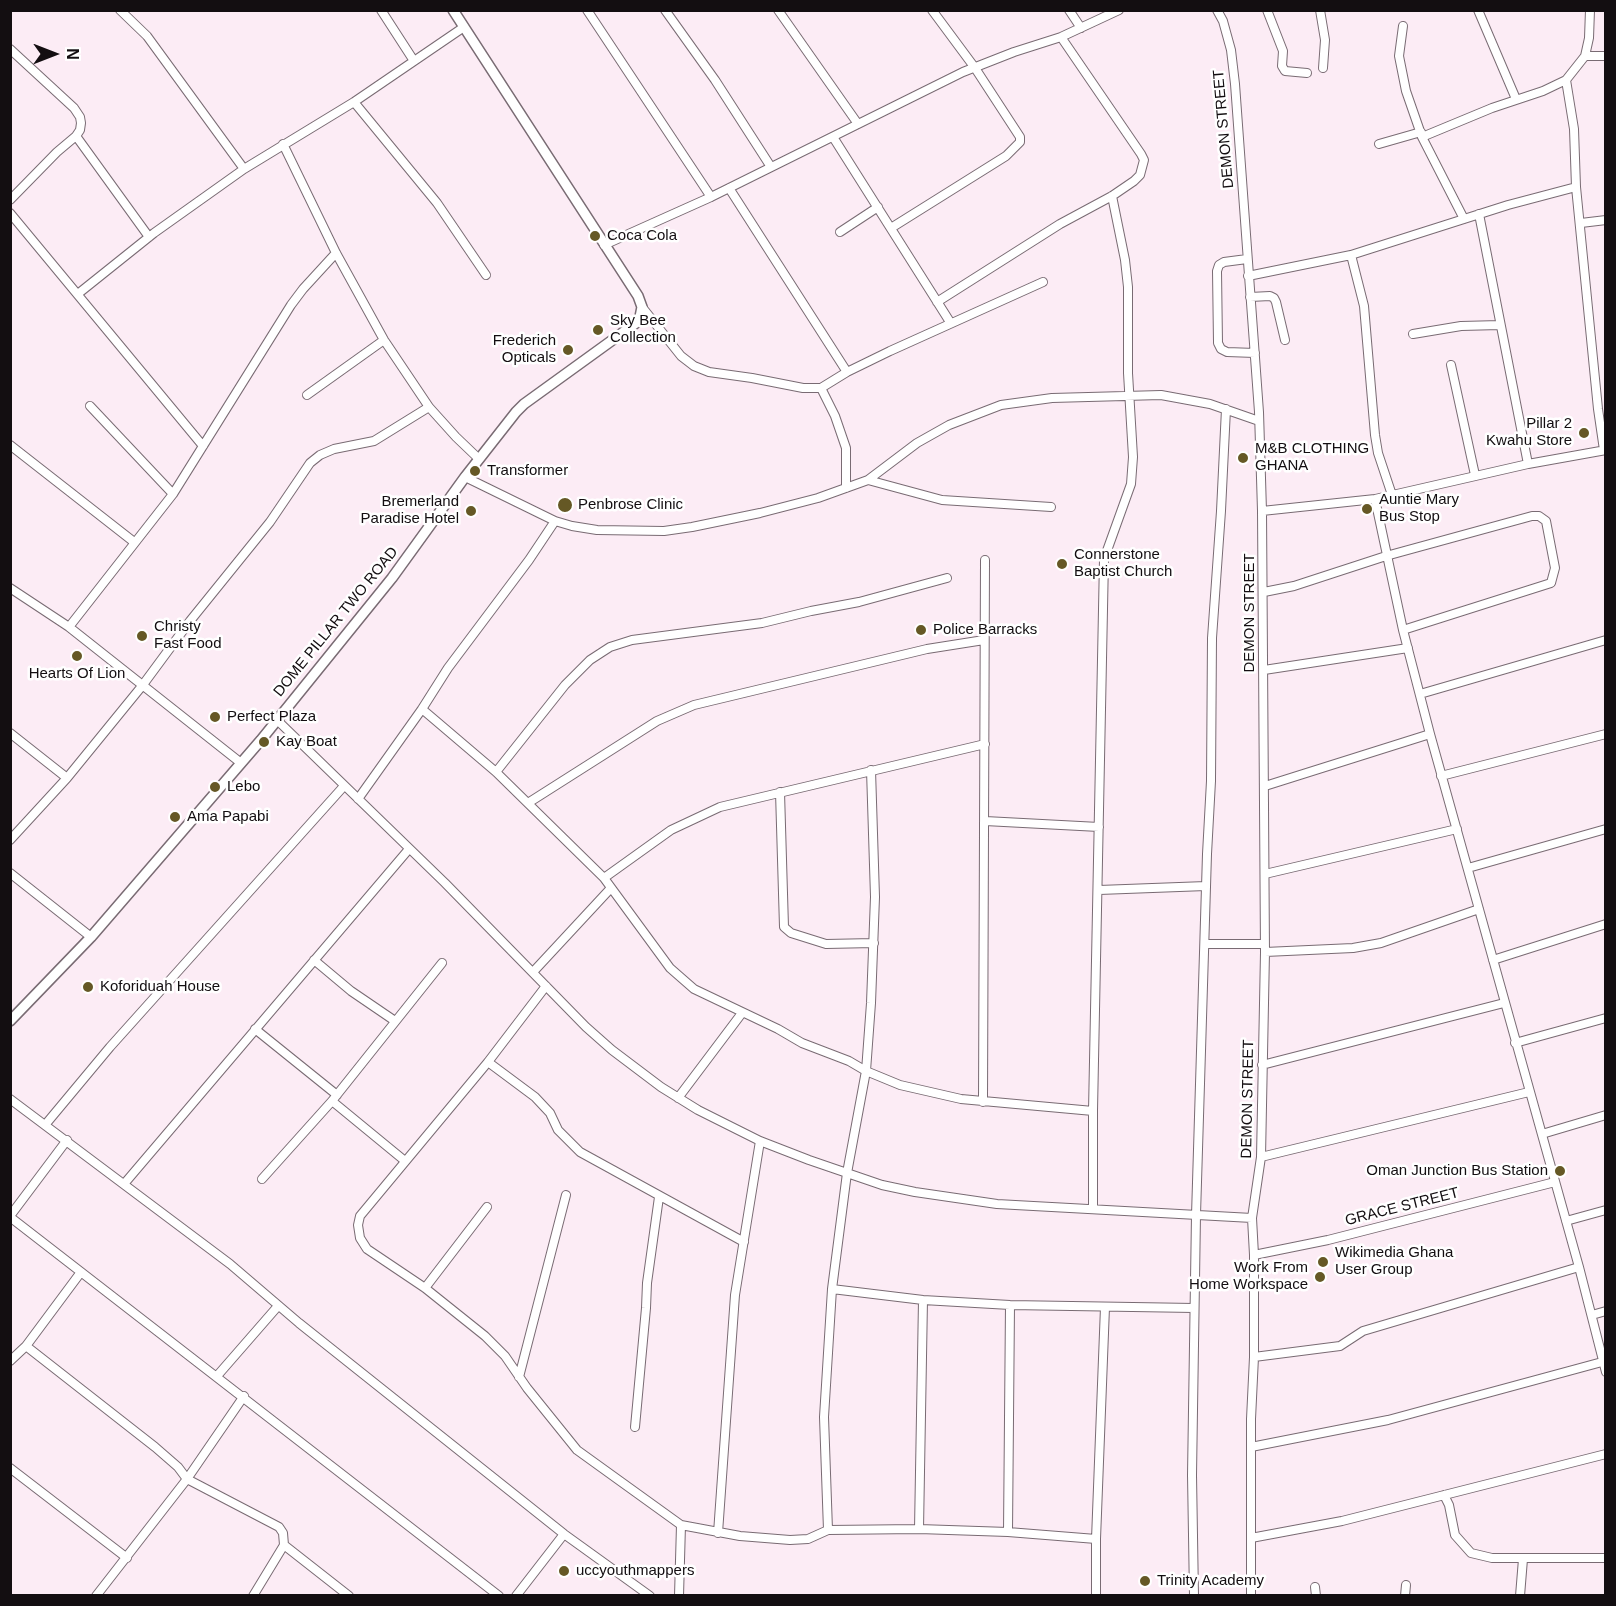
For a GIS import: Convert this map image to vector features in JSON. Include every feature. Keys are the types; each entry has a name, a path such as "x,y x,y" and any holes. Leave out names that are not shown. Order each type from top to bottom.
{"street":[{"path":"120,10 147,36 244,169"},
{"path":"381,10 414,61"},
{"path":"453,10 638,296 642,307 681,356 694,366 709,372 803,388 821,388 847,372 950,322 1044,282"},
{"path":"586,10 711,197"},
{"path":"665,10 715,80 771,167"},
{"path":"778,10 858,124"},
{"path":"891,228 1006,156 1020,142 1020,137 975,68 932,10"},
{"path":"1069,10 1081,28"},
{"path":"604,245 711,197 975,68 1060,37 1119,10"},
{"name":"DEMON STREET","path":"1217,10 1223,21 1231,50 1255,353 1264,592 1265,874 1261,1157 1252,1218 1254,1357 1251,1447 1251,1596"},
{"path":"1267,10 1283,51 1282,66 1285,71 1307,73"},
{"path":"1320,10 1325,40 1323,68"},
{"path":"1478,10 1516,99"},
{"path":"1379,144 1421,135 1543,91 1566,80 1585,56 1589,38 1590,10"},
{"path":"1403,26 1399,56 1402,74 1421,135 1464,219"},
{"path":"79,293 149,237 244,169 354,102 464,27"},
{"path":"937,302 1060,224 1112,196 1140,175 1144,160 1134,141 1060,37"},
{"path":"10,49 74,108 81,123 76,136 10,200"},
{"path":"1585,56 1605,57"},
{"path":"1262,511 1375,499 1475,475 1605,450 1598,409 1576,187 1574,129 1566,80"},
{"path":"354,102 437,204 486,275"},
{"path":"76,136 149,237"},
{"path":"834,137 950,322"},
{"path":"283,144 336,253 384,340 429,407 479,459"},
{"path":"1248,276 1351,255 1479,214 1576,187"},
{"path":"729,188 847,372"},
{"path":"1093,1208 1104,559 1131,484 1133,457 1128,373 1128,287 1112,196"},
{"path":"840,232 878,207"},
{"path":"10,213 79,293 203,446"},
{"path":"1479,214 1528,464"},
{"path":"1581,223 1605,220"},
{"path":"69,627 173,494 291,305 336,253"},
{"path":"1351,255 1364,306 1378,453 1392,495"},
{"path":"1247,260 1224,262 1219,265 1217,272 1218,343 1221,349 1227,352 1255,353"},
{"path":"1250,297 1270,296 1274,298 1285,340"},
{"name":"DOME PILLAR TWO ROAD","path":"10,1021 90,937 241,764 392,578 465,477 524,404 636,323 642,307"},
{"path":"1413,334 1442,328 1500,325"},
{"path":"307,395 384,340"},
{"path":"1451,365 1475,475"},
{"path":"821,388 835,416 846,448 846,488"},
{"path":"465,477 555,521 597,530 664,531 736,519 818,498 868,480 917,443 949,425 1001,405 1030,400 1161,394 1194,400 1259,421"},
{"path":"90,406 173,494"},
{"path":"10,840 67,778 142,686 190,621 270,522 310,463 320,455 334,449 374,441 429,407"},
{"path":"1194,1596 1196,1215 1211,781 1212,638 1226,409"},
{"path":"10,445 135,542"},
{"path":"868,480 942,500 1051,507"},
{"path":"1375,499 1403,630 1441,776 1579,1267 1605,1372"},
{"path":"1264,592 1294,586 1386,556 1532,516 1539,516 1546,521 1555,568 1551,583 1403,630"},
{"path":"358,799 448,668 529,560 555,521"},
{"path":"983,1102 985,560"},
{"path":"496,772 565,685 590,660 610,647 632,639 762,623 859,602 947,578"},
{"path":"10,588 69,627 241,764"},
{"path":"528,803 657,721 694,705 927,649 984,640"},
{"path":"1420,694 1605,640"},
{"path":"1264,670 1408,648"},
{"path":"422,709 496,772 604,878 664,960 681,979 694,989 802,1043 849,1061 866,1071 900,1085 929,1093 983,1102 1093,1111"},
{"path":"277,720 612,1050 678,1098 760,1141 882,1185 950,1198 997,1204 1252,1218"},
{"path":"10,733 67,778"},
{"path":"1264,786 1430,734"},
{"path":"1441,776 1605,734"},
{"path":"604,878 650,844 693,818 720,807 985,744"},
{"path":"828,1530 824,1417 832,1289 847,1173 866,1071 874,943 871,770"},
{"path":"45,1125 118,1038 344,786"},
{"path":"780,792 784,927 791,933 826,944 874,943"},
{"path":"985,821 1098,827"},
{"path":"1265,874 1456,829"},
{"path":"1468,868 1605,829"},
{"path":"124,1184 409,849"},
{"path":"10,873 90,937"},
{"path":"1098,890 1206,886"},
{"path":"533,972 611,888"},
{"path":"1205,944 1264,948 1353,948 1381,943 1479,909"},
{"path":"1493,960 1605,924"},
{"path":"314,960 351,991 395,1021"},
{"path":"262,1179 335,1098 442,963"},
{"path":"546,986 488,1062 360,1216 360,1238 367,1249 425,1288 485,1336 505,1356 577,1450 681,1525 718,1533 790,1540 808,1539 828,1530 919,1529 1008,1532 1096,1539"},
{"path":"1262,1065 1504,1003"},
{"path":"678,1098 742,1013"},
{"path":"1515,1043 1605,1018"},
{"path":"255,1029 405,1161"},
{"path":"488,1062 535,1097 550,1113 558,1130 580,1152 744,1242"},
{"path":"1261,1157 1529,1092"},
{"path":"10,1099 230,1264 278,1306 564,1534 650,1596"},
{"path":"1542,1134 1605,1115"},
{"path":"67,1140 10,1216 499,1596"},
{"path":"718,1533 731,1342 760,1141"},
{"name":"GRACE STREET","path":"1254,1255 1328,1240 1555,1182"},
{"path":"519,1377 566,1195"},
{"path":"635,1427 646,1308 646,1282 659,1197"},
{"path":"425,1288 486,1207"},
{"path":"1566,1221 1605,1210"},
{"path":"1254,1357 1340,1346 1363,1331 1579,1267"},
{"path":"10,1361 26,1346 81,1272"},
{"path":"832,1289 923,1300 1010,1305 1194,1308"},
{"path":"919,1529 923,1300"},
{"path":"1008,1532 1010,1305"},
{"path":"218,1376 278,1306"},
{"path":"1096,1596 1105,1307"},
{"path":"1592,1315 1605,1311"},
{"path":"26,1346 155,1448 178,1467 187,1479 279,1527 283,1533 284,1545 253,1596"},
{"path":"1251,1447 1388,1420 1602,1362"},
{"path":"96,1596 187,1479 244,1396"},
{"path":"1251,1538 1321,1525 1605,1454"},
{"path":"10,1468 127,1558"},
{"path":"1444,1495 1449,1505 1455,1535 1471,1553 1492,1558 1523,1559 1605,1557"},
{"path":"679,1596 681,1525"},
{"path":"516,1596 564,1534"},
{"path":"284,1545 349,1596"},
{"path":"1520,1596 1523,1559"},
{"path":"1405,1596 1406,1585"}],"place":[{"name":"Coca Cola","path":"595,236"},
{"name":"Sky Bee Collection","path":"598,330"},
{"name":"Frederich Opticals","path":"568,350"},
{"name":"Pillar 2 Kwahu Store","path":"1584,433"},
{"name":"M&B CLOTHING GHANA","path":"1243,458"},
{"name":"Transformer","path":"475,471"},
{"name":"Penbrose Clinic","path":"565,505"},
{"name":"Auntie Mary Bus Stop","path":"1367,509"},
{"name":"Bremerland Paradise Hotel","path":"471,511"},
{"name":"Connerstone Baptist Church","path":"1062,564"},
{"name":"Police Barracks","path":"921,630"},
{"name":"Christy Fast Food","path":"142,636"},
{"name":"Hearts Of Lion","path":"77,656"},
{"name":"Perfect Plaza","path":"215,717"},
{"name":"Kay Boat","path":"264,742"},
{"name":"Lebo","path":"215,787"},
{"name":"Ama Papabi","path":"175,817"},
{"name":"Koforiduah House","path":"88,987"},
{"name":"Oman Junction Bus Station","path":"1560,1171"},
{"name":"Wikimedia Ghana User Group","path":"1323,1262"},
{"name":"Work From Home Workspace","path":"1320,1277"},
{"name":"uccyouthmappers","path":"564,1571"},
{"name":"Trinity Academy","path":"1145,1581"}]}
